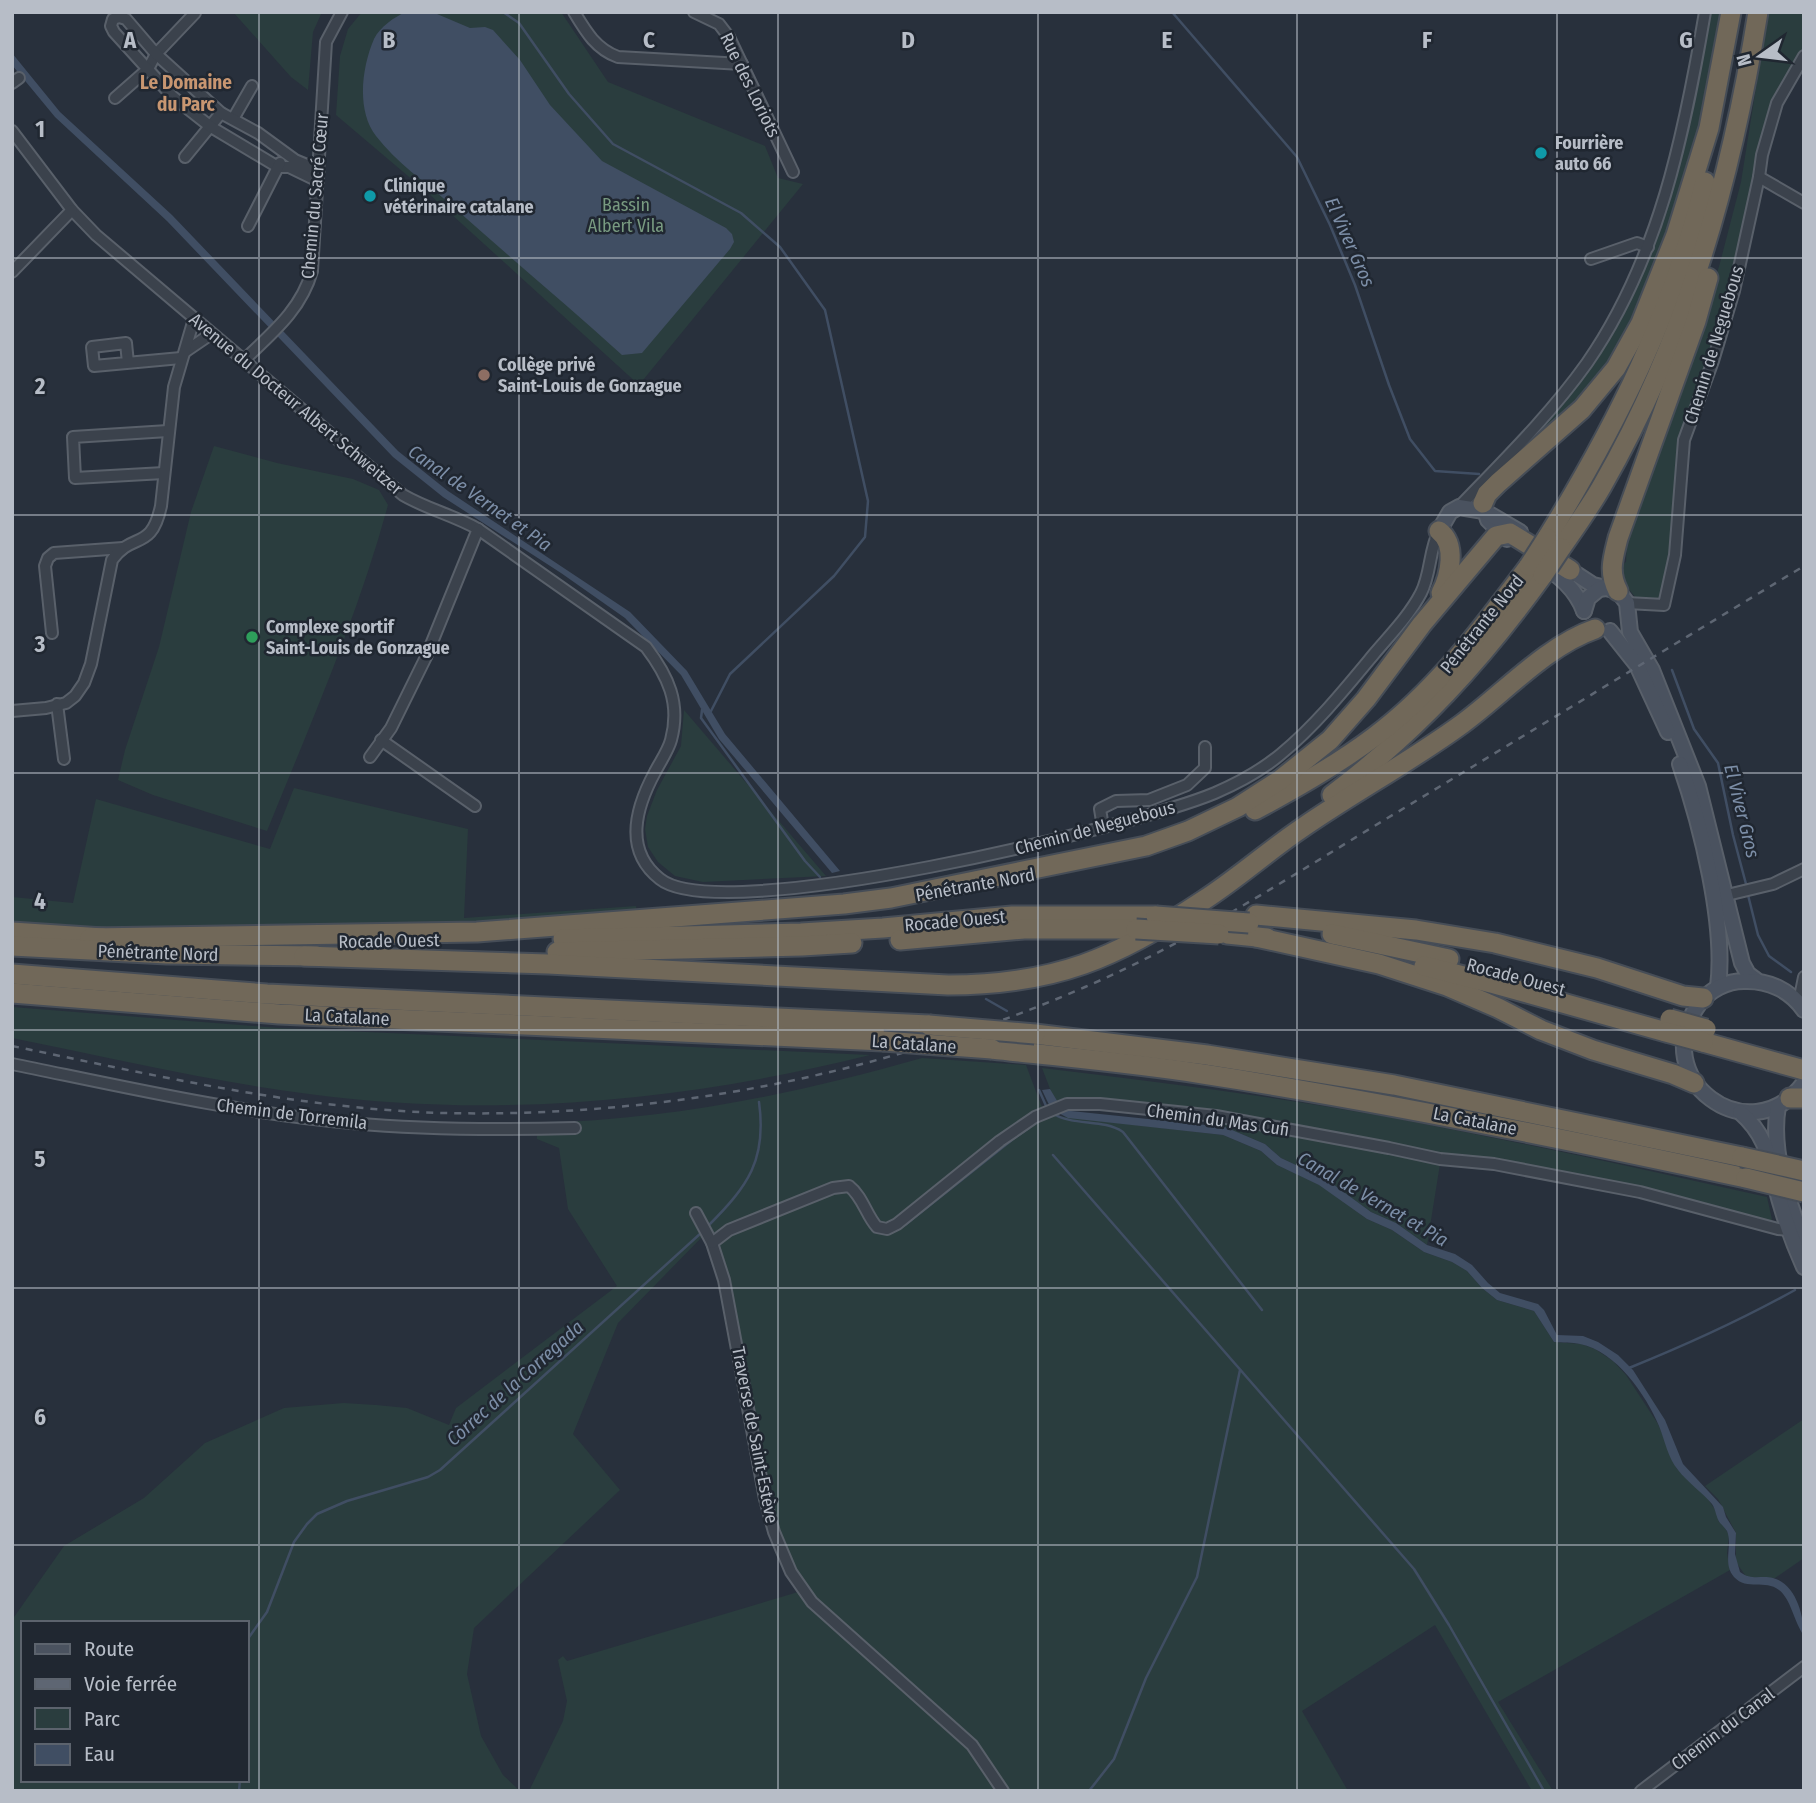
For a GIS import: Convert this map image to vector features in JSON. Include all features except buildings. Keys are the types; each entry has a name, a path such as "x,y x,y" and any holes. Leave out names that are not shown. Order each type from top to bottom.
{"highway":[{"path":"90,938 477,932 891,898 1146,846 1188,831 1238,807 1280,780 1330,740 1366,699 1422,624 1489,517 1487,494 1582,409 1616,368 1641,323 1676,235 1709,128 1731,12"},
{"name":"Pénétrante Nord","path":"1554,543 1655,337 1692,234 1722,110 1737,12"},
{"name":"Pénétrante Nord","path":"1162,916 1373,764 1423,719 1489,647 1554,543 1602,487 1646,402 1700,268 1749,68 1758,12"},
{"path":"1627,601 1613,582 1611,566 1618,538 1696,321 1732,181 1749,68"},
{"path":"1489,517 1570,570"},
{"path":"1422,624 1443,589 1450,571 1447,542 1439,531"},
{"name":"Pénétrante Nord","path":"891,898 1009,880 1147,851 1240,818 1336,764 1409,708 1536,570"},
{"path":"304,956 548,964 948,985 992,985 1054,974 1095,961 1145,937 1162,916 1205,900 1321,814 1404,765 1463,723 1553,652 1602,630"},
{"name":"Rocade Ouest","path":"90,938 372,942 658,937 883,928 1012,916 1162,916 1314,931 1392,945 1467,963 1801,1066"},
{"path":"1254,925 1416,930 1495,943 1597,968 1683,996 1711,993"},
{"path":"1254,925 1447,986 1498,1007 1541,1030 1694,1083"},
{"name":"Rocade Ouest","path":"304,956 802,946 1024,929 1136,929 1227,934 1254,925"},
{"name":"Pénétrante Nord","path":"12,932 90,938"},
{"name":"Pénétrante Nord","path":"12,946 167,954 304,956"},
{"name":"La Catalane","path":"12,974 267,995 929,1025 1035,1034 1207,1055 1394,1085 1804,1171"},
{"name":"La Catalane","path":"12,993 279,1014 883,1041 992,1049 1200,1073 1389,1104 1804,1192"}],"main road":[{"path":"1439,531 1454,509 1489,517 1524,535 1593,585 1627,601"},
{"path":"1489,517 1570,586 1579,597 1586,618 1637,665 1669,734 1685,778 1701,838 1717,920 1720,972 1711,993 1690,1017 1683,1039 1685,1062 1694,1083 1710,1100 1724,1108 1740,1112 1760,1112 1791,1101"},
{"path":"1584,611 1592,592 1627,601"},
{"path":"1602,630 1622,625 1627,601"},
{"path":"1627,601 1630,632 1651,670 1698,786 1723,896 1742,963 1748,974 1756,980 1781,988 1801,1006"},
{"path":"1711,993 1737,981 1756,980"},
{"path":"1801,1066 1791,1101 1774,1127 1777,1153 1804,1243"},
{"path":"1740,1112 1754,1124 1763,1140 1789,1230 1804,1267"}],"street":[{"path":"103,12 112,21"},
{"name":"Chemin du Sacré Cœur","path":"244,360 282,324 306,291 312,271 326,42 342,12"},
{"path":"574,12 590,37 606,52 618,57 742,64"},
{"name":"Rue des Loriots","path":"694,12 719,24 729,37 793,172"},
{"path":"1454,509 1532,431 1586,364 1607,332 1648,247 1680,145 1706,12"},
{"path":"115,98 148,69 156,54 195,13"},
{"path":"112,21 120,17 126,19 156,54 221,113 286,152 318,175"},
{"path":"112,21 114,32 156,80 211,127 278,167 289,167 318,175"},
{"name":"Chemin de Neguebous","path":"1627,601 1664,605 1670,588 1684,440 1713,361 1734,291 1762,155 1777,103 1804,56"},
{"path":"233,119 252,86"},
{"path":"185,157 221,113"},
{"name":"Avenue du Docteur Albert Schweitzer","path":"12,131 72,209 96,234 403,495 423,507 478,528 646,647 664,671 673,698 671,742 647,786 637,813 635,830 638,850"},
{"path":"248,226 286,152"},
{"path":"1759,177 1804,203"},
{"path":"12,272 72,209"},
{"path":"1591,259 1637,243 1648,247"},
{"path":"12,711 66,703 84,683 91,664 112,560 123,548 152,533 157,523 174,387 194,319"},
{"path":"128,363 183,354 211,334"},
{"path":"164,473 75,478 73,437 169,430"},
{"path":"370,757 391,728 426,657 478,528"},
{"name":"Chemin de Neguebous","path":"638,850 659,878 686,891 840,883 1005,851 1103,827 1215,793 1244,779 1280,755 1332,703 1411,610 1425,584 1434,541 1439,531"},
{"path":"52,633 45,566 48,558 54,553 123,548"},
{"path":"57,704 64,759"},
{"path":"381,740 475,806"},
{"path":"1103,827 1100,810 1108,804 1116,801 1149,800 1193,782 1205,768 1205,747"},
{"path":"1723,896 1773,884 1804,869"},
{"path":"1781,988 1804,977"},
{"path":"1801,1006 1804,977"},
{"name":"Chemin de Torremila","path":"12,1064 175,1098 351,1123 440,1129 575,1128"},
{"name":"Chemin du Mas Cufi","path":"712,1243 729,1230 833,1188 849,1186 856,1191 877,1227 887,1229 897,1224 1000,1141 1046,1111 1067,1104 1100,1104 1216,1116 1440,1159 1494,1164 1640,1192 1789,1230"},
{"path":"696,1213 712,1243"},
{"name":"Traverse de Saint-Estève","path":"712,1243 724,1280 765,1499 774,1532 791,1572 812,1602 972,1745 1003,1791"},
{"name":"Chemin du Canal","path":"1641,1791 1804,1667"}],"green space":[{"path":"233,12 322,12 313,32 308,90 291,77"},
{"name":"Bassin Albert Vila","path":"362,12 561,12 608,82 765,146 778,178 803,184 639,385 428,193 336,115 340,56 348,29"},
{"path":"1711,12 1724,12 1702,126 1669,233 1635,320 1610,364 1577,404 1492,479 1556,411 1599,356 1649,260 1664,220 1687,138"},
{"path":"1768,12 1804,12 1804,47 1773,102 1729,290 1709,359 1680,439 1671,554 1660,601 1636,598 1618,568 1626,562 1627,541 1678,404 1720,263 1741,182"},
{"name":"Complexe sportif Saint-Louis de Gonzague","path":"214,446 353,479 379,490 388,505 348,629 267,831 153,795 118,780 125,750 159,647 191,512"},
{"path":"684,710 826,876 703,882 675,876 658,862 648,847 645,829 647,816 657,790 681,746"},
{"path":"294,788 468,829 464,918 636,906 637,914 464,926 417,923 333,927 91,929 12,923 12,897 73,903 96,799 270,849"},
{"path":"12,1007 278,1028 870,1055 801,1071 661,1094 521,1105 450,1105 309,1094 234,1083 12,1038"},
{"path":"922,1058 1026,1065 1041,1105 1049,1115 1223,1135 1261,1151 1277,1165 1320,1185 1367,1219 1392,1230 1424,1252 1452,1262 1467,1271 1497,1300 1534,1311 1554,1342 1581,1344 1595,1349 1613,1361 1626,1375 1658,1424 1677,1469 1705,1495 1716,1511 1719,1522 1729,1535 1727,1553 1730,1570 1498,1702 1553,1791 1532,1791 1435,1625 1302,1711 1348,1791 1009,1791 976,1742 816,1599 795,1570 770,1498 729,1279 717,1242 704,1235 618,1323 573,1434 620,1490 474,1628 467,1674 481,1736 503,1775 520,1791 12,1791 12,1620 64,1546 144,1498 205,1443 284,1408 344,1403 407,1408 449,1425 456,1408 617,1286 568,1209 559,1148 537,1139 537,1123 683,1111 827,1083"},
{"path":"1042,1068 1345,1109 1578,1156 1767,1197 1773,1224 1227,1113 1059,1104"},
{"path":"1225,1122 1440,1164 1427,1245 1396,1223 1371,1212 1325,1179 1281,1158 1265,1144 1225,1127"},
{"path":"1804,1419 1804,1558 1775,1578 1750,1578 1736,1562 1736,1533 1718,1499 1705,1486"},
{"path":"798,1592 871,1664 967,1749 996,1791 529,1791 563,1721 567,1701 558,1660 563,1656 567,1661"}],"water":[{"name":"Bassin Albert Vila","path":"406,12 437,14 470,28 485,27 493,30 520,60 550,105 602,161 726,228 732,234 734,242 730,249 642,353 622,355 402,163 376,136 370,126 363,101 366,62 380,30"},
{"name":"Canal de Vernet et Pia","path":"12,53 60,112 172,215 398,451 448,491 630,612 687,671 725,734 840,871 832,873 719,739 681,675 625,618 443,497 393,457 167,221 55,117 12,65"},
{"name":"Canal de Vernet et Pia","path":"1050,1089 1059,1104 1071,1111 1225,1127 1265,1144 1281,1158 1326,1179 1371,1212 1396,1223 1427,1245 1455,1254 1472,1265 1500,1293 1538,1304 1557,1335 1583,1336 1618,1355 1633,1370 1665,1420 1683,1464 1723,1507 1736,1533 1735,1554 1740,1572 1753,1577 1773,1578 1788,1587 1800,1610 1804,1636 1787,1599 1779,1590 1768,1585 1739,1581 1730,1572 1729,1537 1712,1504 1675,1465 1659,1426 1638,1388 1606,1355 1580,1344 1554,1342 1534,1311 1497,1300 1467,1271 1452,1262 1424,1252 1392,1230 1367,1219 1319,1185 1277,1165 1261,1151 1223,1135 1068,1118 1051,1109 1042,1090"}],"waterway":[{"path":"503,12 519,23 569,94 613,144 741,213 780,247 825,310 868,501 865,537 834,576 730,674 711,711"},
{"name":"El Viver Gros","path":"1172,12 1297,157 1355,285 1410,439 1435,471 1479,474"},
{"name":"El Viver Gros","path":"1672,670 1694,729 1718,763 1746,884"},
{"path":"702,710 701,718 805,861 820,877"},
{"name":"El Viver Gros","path":"1748,895 1758,935 1769,956 1791,972"},
{"path":"986,999 1007,1011"},
{"path":"1039,1090 1047,1108"},
{"name":"Còrrec de la Corregada","path":"708,1226 734,1198 751,1171 760,1140 759,1102"},
{"path":"1052,1113 1069,1120 1106,1125 1123,1132 1262,1310"},
{"path":"891,1232 905,1225 1029,1128"},
{"path":"1053,1155 1414,1569 1544,1791"},
{"name":"Còrrec de la Corregada","path":"248,1639 267,1612 294,1542 317,1514 347,1501 428,1477 440,1470 701,1233"},
{"name":"El Viver Gros","path":"1629,1368 1713,1332 1795,1290"},
{"path":"1089,1791 1114,1759 1146,1678 1197,1577 1240,1370"},
{"name":"Còrrec de la Corregada","path":"239,1791 240,1782"}],"railway":[{"path":"12,1046 280,1098 443,1113 526,1113 690,1099 851,1067 930,1045 1008,1018 1085,987 1161,951 1272,888 1804,566"}],"place":[{"name":"Fourrière auto 66","path":"1541,153"},
{"name":"Clinique vétérinaire catalane","path":"370,196"},
{"name":"Collège privé Saint-Louis de Gonzague","path":"484,375"},
{"name":"Complexe sportif Saint-Louis de Gonzague","path":"252,637"}],"district":[{"name":"Le Domaine du Parc","path":"186,93"}]}
